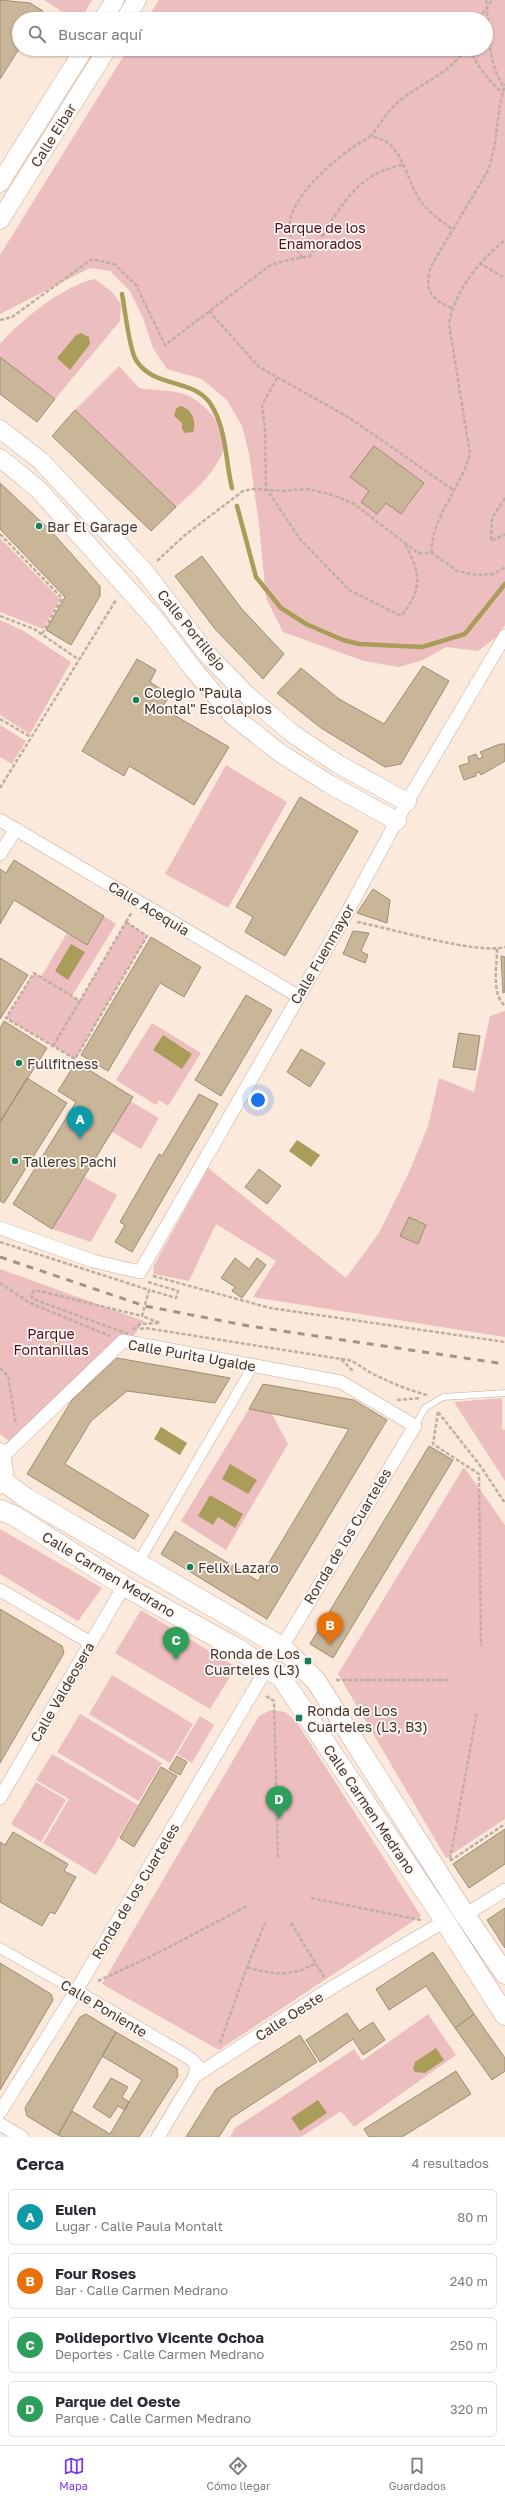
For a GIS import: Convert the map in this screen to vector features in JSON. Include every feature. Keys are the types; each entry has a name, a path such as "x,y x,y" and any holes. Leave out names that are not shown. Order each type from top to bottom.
{"main road":[{"path":"107,12 115,0"},
{"path":"129,12 137,0"},
{"name":"Calle Eibar","path":"0,183 80,56"},
{"name":"Calle Eibar","path":"0,220 103,56"},
{"name":"Calle Portillejo","path":"0,430 41,461 145,572 207,654 249,697 293,734 338,764 407,802"},
{"name":"Calle Portillejo","path":"0,458 38,489 155,619 193,669 233,716 280,753 329,784 397,821"},
{"path":"1,1455 1,1482"},
{"name":"Calle Carmen Medrano","path":"1,1482 282,1647 316,1681 465,1915 505,1974"},
{"name":"Calle Carmen Medrano","path":"0,1510 15,1516 124,1586 238,1649 281,1677 441,1915 505,2015"}],"street":[{"name":"Calle Fuenmayor","path":"143,1277 298,996 343,920 407,802 505,636"},
{"name":"Calle Acequia","path":"0,820 298,996"},
{"path":"0,854 16,829"},
{"path":"0,1228 143,1277"},
{"name":"Calle Purita Ugalde","path":"1,1455 125,1338 253,1366 341,1382 415,1426"},
{"path":"138,1563 253,1366"},
{"name":"Ronda de los Cuarteles","path":"282,1647 415,1426"},
{"name":"Calle Valdeosera","path":"0,1798 124,1586"},
{"path":"0,1590 91,1643"},
{"name":"Ronda de los Cuarteles","path":"0,2112 76,1991 267,1668"},
{"path":"465,1915 505,1890"},
{"name":"Calle Oeste","path":"158,2137 195,2076 441,1915"},
{"name":"Calle Poniente","path":"0,1948 191,2059 197,2065 195,2076"},
{"path":"0,2124 22,2137"}],"lane":[{"path":"415,1426 425,1408 441,1398 505,1393"}],"path":[{"path":"486,0 487,12"},
{"path":"484,12 492,0"},
{"path":"302,258 290,232 291,218 298,200 331,164 355,145 370,137 397,103 454,62 459,56"},
{"path":"474,56 481,70 502,93"},
{"path":"452,308 438,302 431,293 427,280 431,266 489,170 496,144 500,104 505,85 494,73 491,56"},
{"path":"500,104 505,105"},
{"path":"370,137 384,141 397,151 402,165 422,203 453,230"},
{"path":"0,320 12,317 92,259 114,264 136,285 165,345 209,310 269,266 283,261 310,256 340,206 361,184 391,167 402,165"},
{"path":"432,553 433,536 467,467 470,454 448,324 452,308 464,285 479,263 505,240"},
{"path":"479,263 505,278"},
{"path":"209,310 259,367 348,417 455,491"},
{"path":"277,378 262,405 265,428 266,488 300,539 349,590 401,616 412,602 418,572 405,544"},
{"path":"185,535 243,491 266,488 282,491 308,489 333,495 354,504 418,553 432,553 457,571 477,576 494,574 505,567"},
{"path":"505,498 492,518 491,541 505,534"},
{"path":"0,534 62,598 42,634"},
{"path":"0,788 78,659 125,586"},
{"path":"0,616 42,634 78,659"},
{"path":"0,719 31,737"},
{"path":"343,920 465,946 497,950 505,947"},
{"path":"53,1046 80,1001 126,922 147,936 75,1059 53,1046 6,1018 34,973 80,1001"},
{"path":"497,950 496,988 500,1001 505,1006"},
{"path":"0,1242 176,1298 178,1291 143,1277"},
{"path":"143,1277 270,1308 505,1342"},
{"path":"0,1284 30,1303 125,1338"},
{"path":"125,1338 32,1299 31,1295 35,1290 142,1316 160,1323 140,1324"},
{"path":"142,1316 149,1290"},
{"path":"341,1359 350,1359 371,1373 413,1391 441,1398"},
{"path":"0,1368 8,1376 18,1439"},
{"path":"486,1474 479,1474 433,1444 438,1412 486,1474 505,1503"},
{"path":"479,1474 482,1646"},
{"path":"316,1681 451,1680"},
{"path":"255,1689 274,1701 278,1859"},
{"path":"477,1712 449,1862 505,1824"},
{"path":"311,1898 423,1920 441,1915"},
{"path":"76,1991 154,1955 247,1906"},
{"path":"219,2044 246,1967 265,1923"},
{"path":"291,1923 331,1988"},
{"path":"246,1967 260,1972 291,1973 303,1971 316,1963"}],"green space":[{"path":"44,0 92,0 85,12 62,12"},
{"name":"Parque de los Enamorados","path":"159,0 505,0 505,625 498,636 478,651 446,647 423,660 399,667 364,661 283,632 266,598 259,524 249,453 242,426 227,400 202,379 167,369 153,348 143,318 130,291 110,271 90,268 0,314 0,255 124,56 493,56 493,12 151,12"},
{"path":"95,279 112,292 121,304 120,321 55,399 0,358 0,344 31,314 57,296 83,283"},
{"path":"119,366 139,388 176,392 190,396 207,409 220,427 224,447 217,464 201,484 176,507 75,410"},
{"path":"0,538 60,599 43,629 0,612"},
{"path":"0,620 22,630 71,662 30,734 0,715"},
{"path":"0,725 26,741 12,764 0,757"},
{"path":"226,765 287,802 228,908 165,874"},
{"path":"104,916 116,924 72,996 80,1001 126,922 147,936 75,1059 6,1018 34,973 41,977 67,933 87,945"},
{"path":"505,1011 505,1337 253,1297 276,1261 216,1224 189,1281 154,1274 153,1267 208,1168 346,1278 379,1233 410,1170 428,1126 439,1078 474,1092 490,1016"},
{"path":"152,1023 201,1053 168,1106 159,1100 156,1105 116,1080"},
{"path":"130,1101 159,1118 141,1149 112,1132"},
{"path":"84,1177 117,1195 91,1242 52,1229"},
{"name":"Parque Fontanillas","path":"0,1269 144,1321 132,1338 10,1442 0,1434"},
{"path":"502,1398 502,1429 505,1430 505,1481 454,1402"},
{"path":"249,1409 272,1414 288,1444 226,1550 181,1521"},
{"path":"464,1467 505,1525 505,1819 446,1858 338,1674"},
{"path":"0,1529 102,1588 78,1621 0,1574"},
{"path":"141,1610 236,1667 210,1709 115,1653"},
{"path":"112,1675 193,1724 170,1763 89,1714"},
{"path":"271,1710 285,1712 296,1721 421,1916 219,2050 102,1984 259,1716"},
{"path":"80,1714 162,1763 139,1801 57,1752"},
{"path":"200,1716 214,1725 192,1763 177,1754"},
{"path":"52,1754 138,1805 96,1875 43,1843 69,1799 36,1780"},
{"path":"36,1782 66,1800 41,1842 11,1824"},
{"path":"428,2014 456,2055 354,2127 341,2111 301,2137 230,2137 235,2128 354,2049 362,2061"}],"shaded area":[{"path":"81,333 89,337 90,344 70,370 57,358 76,335"},
{"path":"180,406 184,407 190,412 194,420 193,432 185,433 182,429 182,423 174,416 176,409"},
{"path":"71,944 85,952 68,980 55,971"},
{"path":"163,1035 192,1054 182,1069 153,1050"},
{"path":"297,1140 320,1155 311,1167 289,1151"},
{"path":"161,1427 187,1443 180,1455 154,1439"},
{"path":"230,1464 257,1480 248,1494 222,1479"},
{"path":"210,1495 243,1514 235,1528 218,1517 213,1525 198,1516"},
{"path":"436,2048 444,2060 425,2073 415,2072 413,2069 415,2062"},
{"path":"318,2100 327,2113 300,2131 291,2118"}],"building":[{"path":"0,0 30,3 43,11 12,12 12,56 15,56 0,79"},
{"path":"0,357 55,399 37,422 0,394"},
{"path":"75,410 176,507 151,531 52,436"},
{"path":"374,446 424,483 401,514 386,503 377,514 361,502 369,491 350,477"},
{"path":"0,483 51,531 100,586 100,596 71,645 46,630 65,597 0,529"},
{"path":"202,556 241,608 284,654 263,679 215,629 175,576"},
{"path":"137,659 156,670 150,682 170,695 162,708 229,747 194,805 129,766 124,776 82,751"},
{"path":"423,666 449,681 401,764 385,767 321,728 277,693 301,668 339,699 384,724"},
{"path":"500,744 505,744 505,761 481,775 479,772 476,773 476,776 464,780 459,766 469,763 468,757 476,754 478,759 483,757 480,752"},
{"path":"300,797 358,831 285,956 245,932 253,917 236,907"},
{"path":"14,860 104,916 87,945 14,900 0,924 0,869 6,873"},
{"path":"373,889 390,900 387,923 357,913"},
{"path":"353,931 369,933 361,951 368,955 365,963 343,954"},
{"path":"151,937 201,967 184,997 160,983 108,1071 81,1055"},
{"path":"501,956 505,957 505,992 503,993"},
{"path":"0,958 28,975 0,1019"},
{"path":"246,995 272,1010 221,1096 195,1080"},
{"name":"Fullfitness","path":"4,1021 47,1048 0,1122 0,1028"},
{"path":"459,1033 480,1036 475,1070 453,1067"},
{"path":"301,1049 325,1063 310,1087 287,1072"},
{"path":"76,1062 133,1097 52,1229 13,1204 76,1102 58,1091"},
{"name":"Talleres Pachi","path":"27,1078 67,1103 4,1203 0,1201 0,1122"},
{"path":"199,1094 218,1104 132,1252 115,1242 125,1225 120,1222 159,1154 162,1156"},
{"path":"259,1169 281,1186 267,1204 245,1187"},
{"path":"409,1217 426,1225 418,1244 400,1236"},
{"path":"235,1258 249,1269 257,1258 266,1265 242,1298 232,1291 235,1287 221,1278"},
{"path":"117,1358 230,1378 215,1403 127,1391 91,1421 65,1464 149,1515 134,1539 27,1474 72,1400"},
{"path":"263,1384 354,1400 387,1420 267,1619 161,1554 175,1531 258,1581 349,1429 249,1409"},
{"path":"429,1446 453,1460 333,1658 310,1644"},
{"path":"0,1609 62,1646 64,1653 0,1763"},
{"path":"177,1756 187,1762 180,1775 169,1769"},
{"path":"161,1767 177,1776 134,1847 120,1838"},
{"path":"505,1829 505,1864 469,1888 453,1864"},
{"path":"13,1832 68,1864 64,1871 76,1877 55,1914 50,1912 42,1926 0,1902 0,1842 5,1845"},
{"path":"505,1908 505,1948 487,1920"},
{"path":"433,1952 474,2014 455,2028 426,1986 389,2010 376,1989"},
{"path":"0,1963 51,1994 53,2000 0,2090"},
{"path":"347,2013 359,2031 373,2022 385,2040 363,2055 353,2039 320,2062 306,2040"},
{"path":"86,2014 116,2032 58,2135 27,2116 25,2108 80,2017"},
{"path":"474,2014 505,2058 505,2071 492,2080 455,2028"},
{"path":"116,2032 177,2068 178,2076 139,2137 62,2137 58,2135 72,2111 110,2134 142,2080 102,2056"},
{"path":"300,2035 317,2062 231,2118 219,2137 186,2137 216,2089"},
{"path":"456,2071 471,2094 402,2137 369,2137 364,2129"},
{"path":"111,2078 128,2087 122,2097 129,2102 125,2110 118,2106 110,2118 93,2107"}],"waterway":[{"path":"122,294 129,338 136,360 143,369 152,375 183,386 202,395 210,403 216,413 223,434 232,488"},
{"path":"237,506 256,577 281,608 306,624 343,640 359,644 422,647 465,634 505,584"}],"railway":[{"path":"0,1257 145,1306 249,1326 505,1364"}],"place":[{"name":"Bar El Garage","path":"39,526"},
{"name":"Colegio \"Paula Montal\" Escolapios","path":"136,700"},
{"name":"Fullfitness","path":"19,1063"},
{"name":"Eulen","path":"80,1139"},
{"name":"Talleres Pachi","path":"15,1161"},
{"name":"Felix Lazaro","path":"190,1567"},
{"name":"Four Roses","path":"330,1645"},
{"name":"Polideportivo Vicente Ochoa","path":"176,1660"},
{"name":"Ronda de Los Cuarteles (L3)","path":"308,1661"},
{"name":"Ronda de Los Cuarteles (L3, B3)","path":"299,1718"},
{"name":"Parque del Oeste","path":"279,1819"}]}
